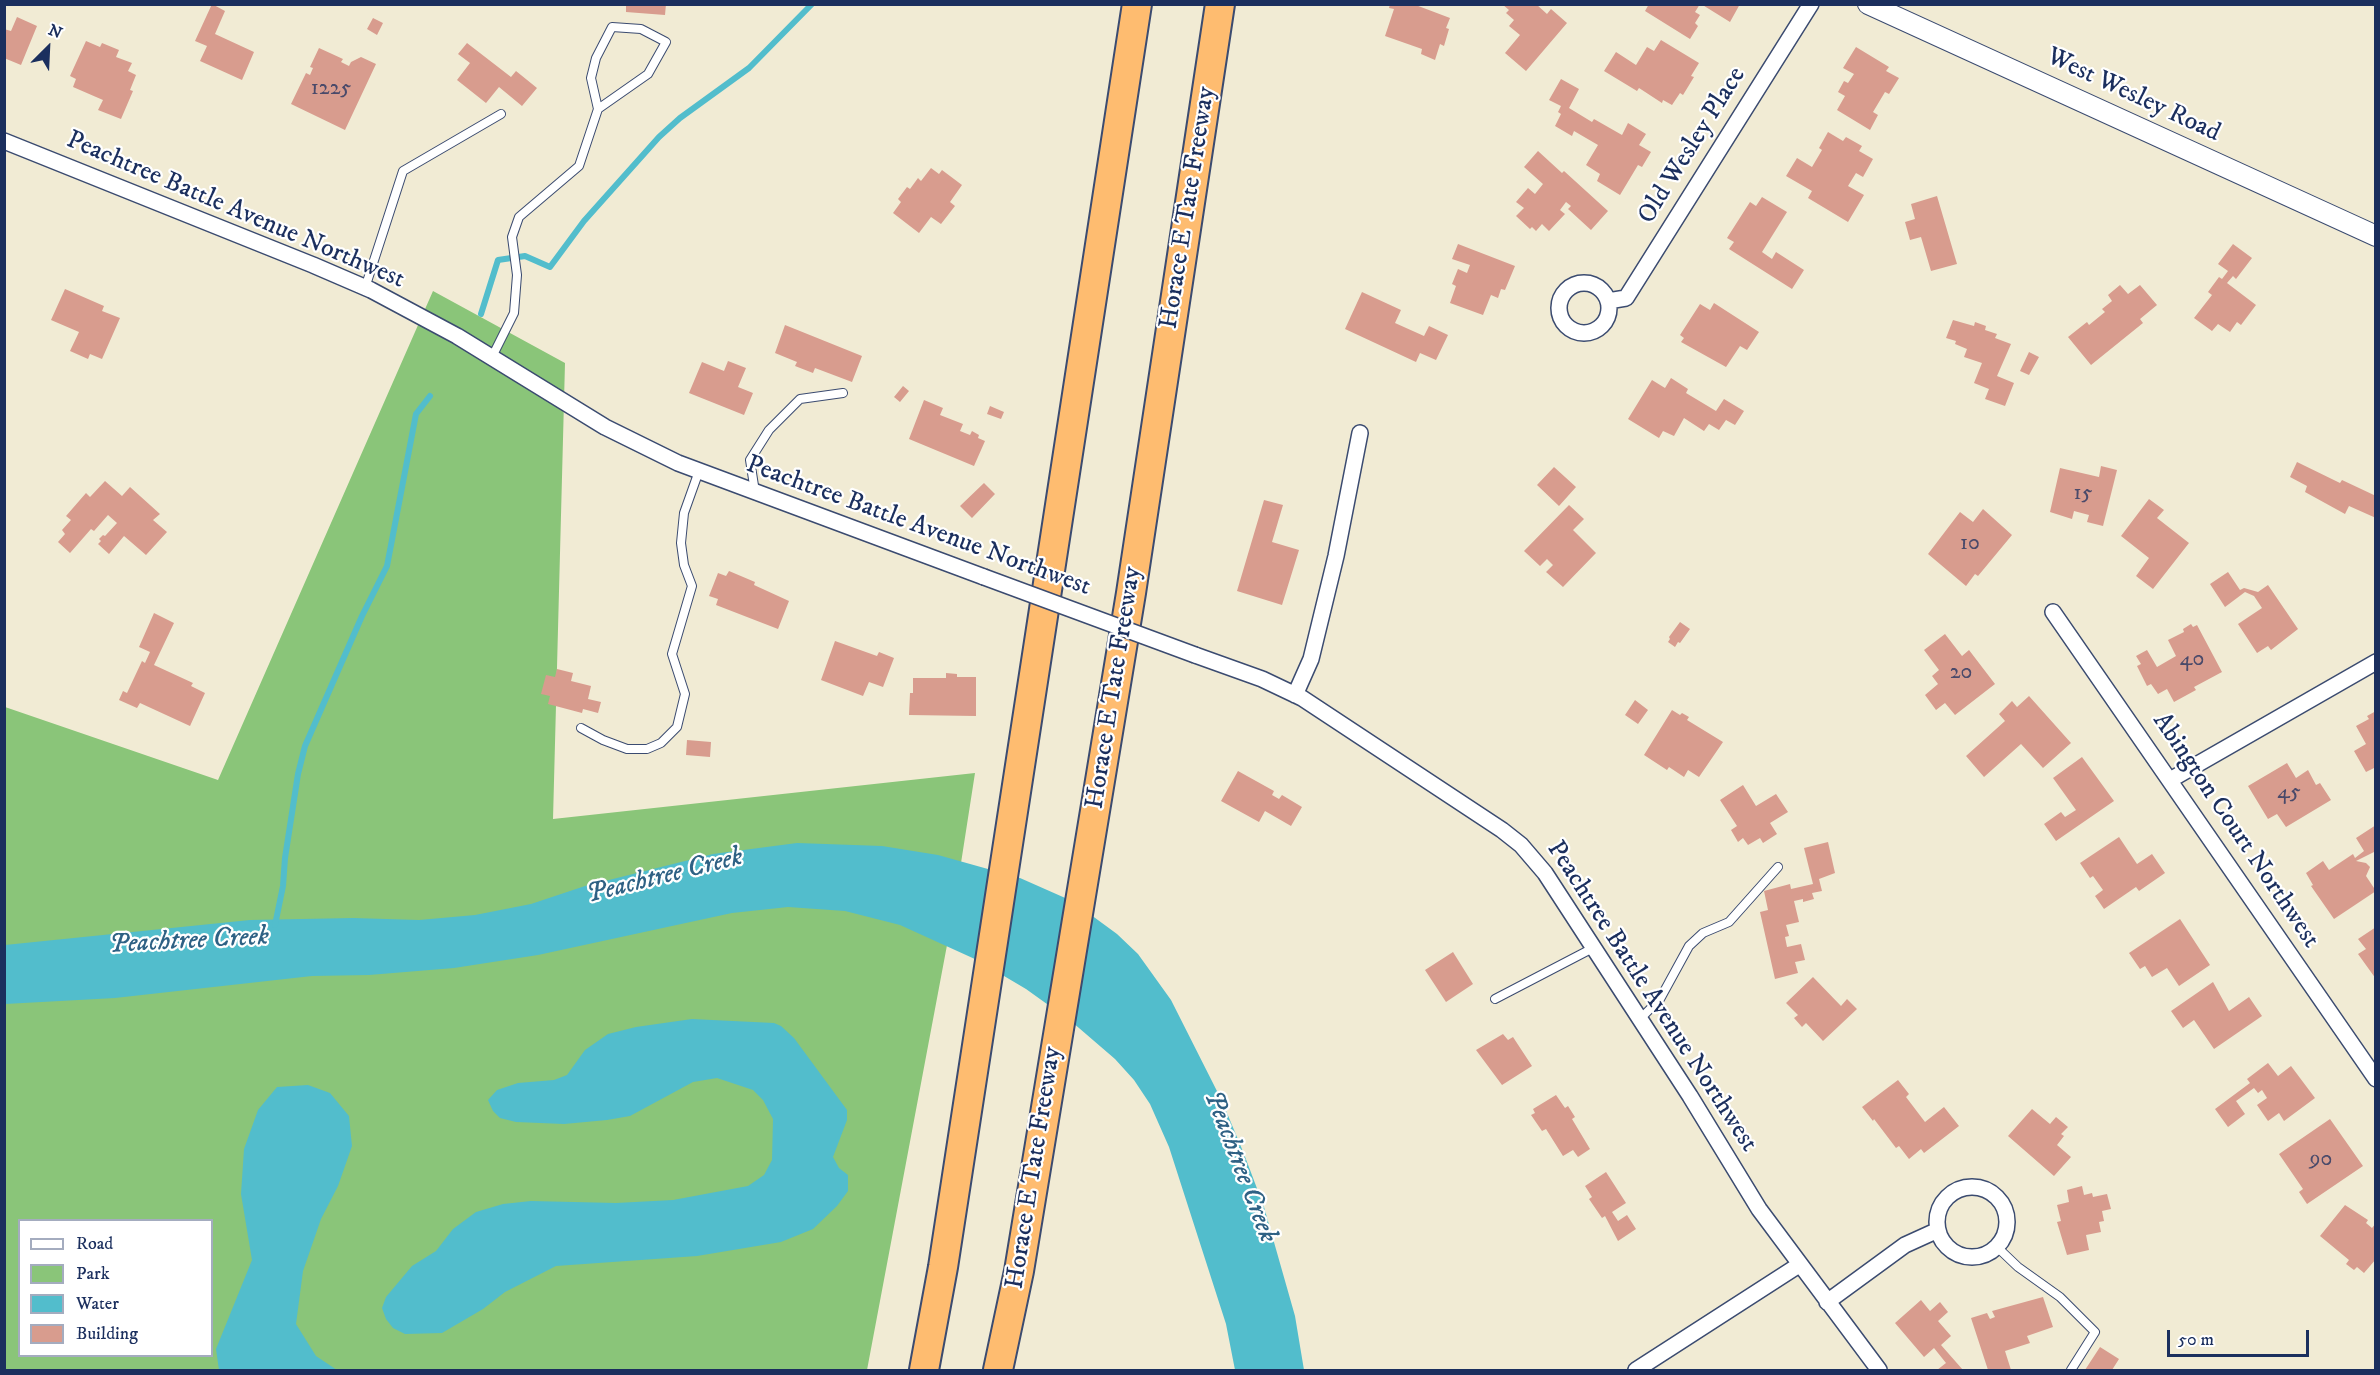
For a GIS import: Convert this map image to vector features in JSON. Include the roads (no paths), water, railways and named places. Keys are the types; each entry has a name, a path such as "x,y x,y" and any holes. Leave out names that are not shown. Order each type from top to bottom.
{"highway":[{"path":"924,1371 965,1127 1137,4"},
{"name":"Horace E Tate Freeway","path":"998,1371 1019,1271 1131,593 1220,4"}],"street":[{"name":"Old Wesley Place","path":"1608,301 1626,298 1811,4"},
{"name":"West Wesley Road","path":"1868,4 2376,237"},
{"name":"Peachtree Battle Avenue Northwest","path":"4,141 365,288 457,336 605,427 678,463 1262,679 1295,695 1502,830 1521,845 1545,873 1690,1096 1759,1209 1879,1371"},
{"path":"1295,695 1311,659 1336,556 1359,433"},
{"name":"Abington Court Northwest","path":"2054,612 2376,1079"},
{"path":"2170,780 2376,662"},
{"path":"1970,1187 1993,1194 2001,1202 2006,1213 2007,1225 2004,1237 1997,1247 1978,1257 1958,1254 1942,1240 1937,1218 1941,1206 1948,1197 1958,1190 1970,1187"},
{"path":"1827,1302 1905,1245 1938,1230"},
{"path":"1636,1371 1799,1265"}],"lane":[{"path":"492,357 514,313 516,270 512,237 519,217 579,165 598,109 591,78 596,58 612,27 641,30 666,42 648,74 598,109"},
{"path":"365,288 403,171 501,114"},
{"path":"754,492 750,460 770,430 800,399 843,393"},
{"path":"581,728 627,749 647,749 661,743 676,727 685,694 672,654 692,586 684,565 681,543 684,513 699,471"},
{"path":"1640,1019 1660,999 1689,946 1703,933 1729,922 1778,867"},
{"path":"1495,999 1593,948"},
{"path":"1997,1247 2018,1267 2060,1298 2095,1332 2071,1371"}],"water":[{"name":"Peachtree Creek","path":"797,843 882,846 938,855 1020,878 1072,901 1117,934 1138,954 1171,1000 1222,1101 1244,1154 1264,1207 1295,1316 1304,1370 1235,1370 1226,1324 1169,1147 1150,1104 1134,1080 1115,1059 1072,1022 1026,989 977,960 900,925 845,911 788,907 732,913 538,955 454,968 369,975 312,976 115,998 5,1004 5,945 250,920 353,918 419,920 475,915 531,904 585,886 713,854"},
{"path":"692,1019 774,1023 794,1038 847,1110 847,1120 833,1157 839,1168 848,1175 848,1191 837,1206 813,1229 781,1242 697,1256 556,1266 505,1292 483,1309 442,1333 405,1334 393,1328 382,1308 386,1297 412,1266 436,1251 453,1229 476,1212 503,1204 531,1201 616,1203 673,1200 748,1186 764,1175 772,1160 773,1119 763,1100 753,1090 717,1078 693,1082 630,1116 607,1120 564,1124 516,1122 500,1118 493,1111 488,1100 497,1090 518,1083 554,1080 567,1075 585,1050 608,1034 636,1027"},
{"path":"308,1085 330,1093 349,1116 352,1146 338,1186 321,1219 303,1271 296,1324 316,1356 337,1370 219,1370 216,1349 252,1260 241,1194 244,1149 258,1110 277,1087"}],"waterway":[{"path":"481,314 498,260 525,256 550,267 584,221 659,137 680,118 749,68 812,4"},
{"name":"Peachtree Creek","path":"275,925 283,886 298,774 305,746 362,616 387,566 416,414 430,396"}]}
